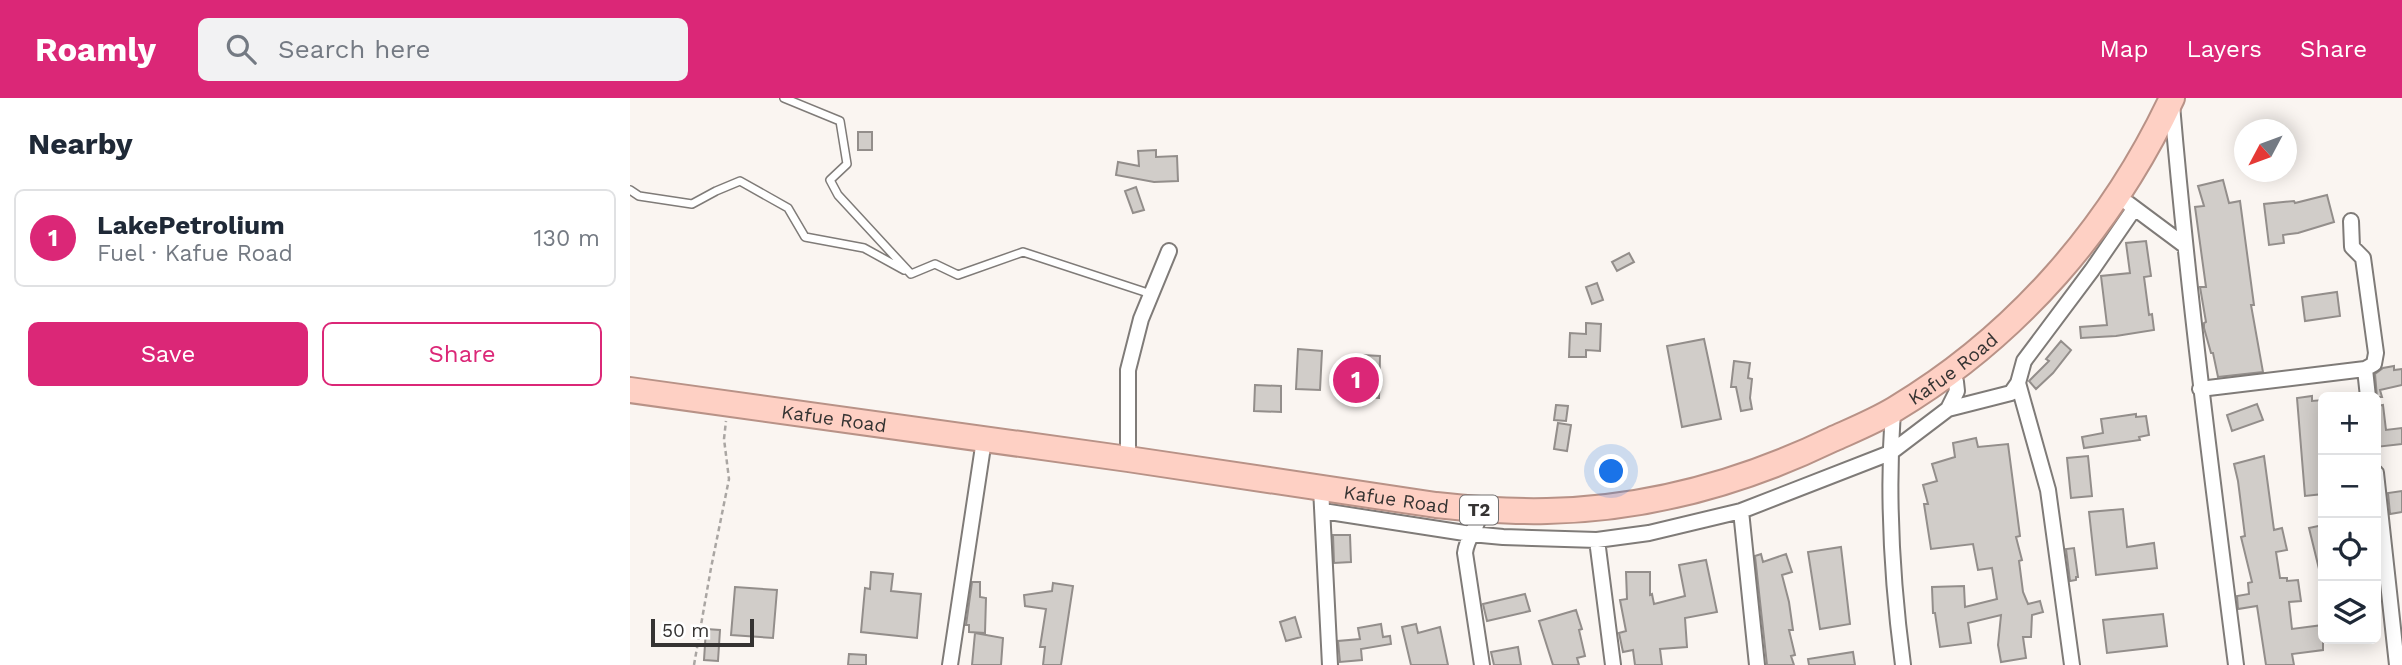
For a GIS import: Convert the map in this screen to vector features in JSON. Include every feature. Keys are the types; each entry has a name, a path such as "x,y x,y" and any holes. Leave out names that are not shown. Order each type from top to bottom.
{"highway":[{"name":"Kafue Road","path":"630,390 1128,459 1322,500 1481,510 1550,511 1588,508 1690,491 1775,465 1893,410 1951,370 2003,329 2127,202 2172,99"}],"street":[{"path":"2172,99 2200,389 2236,665"},
{"path":"1330,665 1322,500 1471,534 1597,540 1649,533 1741,511 1890,453 1948,409 2011,393 2018,383 2024,361 2092,271 2127,202 2184,245"},
{"path":"2200,389 2365,369 2374,364 2376,354 2363,258 2352,247 2351,221"},
{"path":"1128,459 1128,370 1132,348 1169,251"},
{"path":"2365,369 2367,392"},
{"path":"1948,409 1957,391 1951,370"},
{"path":"2018,383 2048,490 2072,665"},
{"path":"1893,410 1890,453 1896,606 1903,665"},
{"path":"950,665 984,440"},
{"path":"1481,510 1465,553 1482,665"},
{"path":"1741,511 1757,665"},
{"path":"2381,518 2397,665"},
{"path":"1597,540 1613,665"}],"lane":[{"path":"784,98 839,121 847,164 830,180 838,195 911,274"},
{"path":"630,190 639,196 692,204 740,181 788,208 805,237 864,248 911,274"},
{"path":"911,274 935,264 958,275 1023,252 1151,294"}],"path":[{"path":"694,665 729,479 724,439 728,404"}],"building":[{"path":"858,132 872,132 872,150 858,150"},
{"path":"1156,150 1156,157 1177,156 1178,181 1154,182 1116,175 1118,162 1139,166 1138,151"},
{"path":"2223,180 2229,203 2240,201 2254,305 2251,305 2263,372 2218,377 2204,328 2206,322 2200,287 2206,287 2195,207 2204,206 2198,186"},
{"path":"1136,187 1144,210 1133,213 1125,191"},
{"path":"2327,195 2334,222 2283,235 2284,243 2269,245 2264,204 2295,203"},
{"path":"2146,241 2151,276 2144,277 2149,315 2152,314 2154,330 2081,338 2080,327 2107,325 2101,276 2130,273 2126,243"},
{"path":"1629,253 1634,262 1617,271 1612,262"},
{"path":"1597,283 1603,300 1592,304 1586,287"},
{"path":"2337,292 2340,316 2305,321 2302,297"},
{"path":"1586,323 1601,324 1600,351 1586,350 1586,357 1569,357 1570,333 1586,334"},
{"path":"1704,339 1721,419 1682,427 1667,346"},
{"path":"2061,341 2071,350 2036,389 2029,381 2049,361 2046,359"},
{"path":"1298,349 1322,351 1320,390 1296,389"},
{"path":"1362,355 1380,356 1379,398 1360,397"},
{"path":"1734,361 1750,363 1748,378 1752,379 1752,409 1741,411 1736,387 1731,387"},
{"path":"2394,366 2394,370 2402,369 2402,385 2377,392 2375,374 2383,368"},
{"path":"1255,385 1281,386 1281,412 1254,411"},
{"path":"2312,396 2312,401 2318,400 2318,495 2305,496 2297,398"},
{"path":"2257,404 2263,420 2232,431 2227,415"},
{"path":"1556,405 1568,406 1566,421 1554,420"},
{"path":"2381,405 2386,430 2402,428 2402,444 2381,446"},
{"path":"2136,414 2136,417 2146,416 2149,435 2139,437 2140,440 2084,448 2082,437 2103,433 2101,419"},
{"path":"1558,423 1571,425 1567,451 1554,449"},
{"path":"1976,438 1978,447 2008,444 2020,536 2016,537 2022,560 2019,561 2023,592 2028,604 2040,601 2043,612 2032,615 2031,637 2023,637 2026,658 2001,662 1998,645 2001,615 1968,623 1971,643 1940,647 1933,613 1932,587 1964,586 1965,607 1997,599 1992,568 1978,570 1973,544 1931,549 1924,504 1928,504 1923,485 1937,481 1932,464 1955,457 1953,443"},
{"path":"2088,456 2092,496 2071,498 2067,458"},
{"path":"2264,456 2274,530 2282,528 2287,550 2276,552 2280,578 2287,578 2287,581 2298,580 2301,601 2289,602 2292,629 2318,626 2318,644 2323,644 2323,650 2292,654 2294,665 2266,665 2257,606 2238,609 2237,596 2249,594 2248,583 2252,582 2241,537 2245,536 2234,464"},
{"path":"2402,491 2402,512 2390,514 2388,493"},
{"path":"2123,509 2127,547 2154,543 2157,568 2096,575 2089,512"},
{"path":"2318,526 2318,565 2309,528"},
{"path":"1333,535 1350,535 1351,562 1334,563"},
{"path":"1841,547 1850,624 1820,629 1808,552"},
{"path":"2074,548 2078,577 2070,581 2066,549"},
{"path":"1761,554 1763,562 1786,554 1792,572 1782,575 1793,630 1789,630 1795,655 1791,656 1794,665 1767,665 1755,556"},
{"path":"1706,560 1717,612 1685,618 1687,647 1660,649 1662,665 1635,665 1633,650 1623,652 1619,633 1626,631 1620,600 1627,599 1626,572 1650,572 1650,595 1652,594 1654,604 1685,596 1679,565"},
{"path":"871,572 893,574 891,591 921,594 917,638 861,632 865,588 870,589"},
{"path":"972,582 980,582 980,597 986,598 985,633 969,632 969,625 966,625"},
{"path":"1053,583 1073,586 1061,665 1043,665 1045,647 1040,647 1046,609 1025,606 1024,595 1052,591"},
{"path":"735,587 777,590 773,638 731,635"},
{"path":"1525,594 1530,611 1487,621 1483,604"},
{"path":"1576,610 1582,629 1579,630 1585,656 1577,658 1579,665 1553,665 1539,621"},
{"path":"2163,614 2167,646 2107,653 2103,620"},
{"path":"1295,617 1301,637 1286,641 1280,622"},
{"path":"1381,624 1383,637 1390,636 1391,644 1361,649 1362,660 1340,662 1338,641 1360,639 1358,628"},
{"path":"1416,624 1418,633 1440,627 1448,665 1411,665 1402,627"},
{"path":"706,629 720,630 718,661 704,660"},
{"path":"975,633 1003,638 1001,665 972,665"},
{"path":"1518,647 1521,665 1494,665 1491,652"},
{"path":"1853,652 1855,665 1809,665 1808,659"},
{"path":"849,654 866,655 866,665 848,665"}],"place":[{"name":"LakePetrolium","path":"1356,380"}]}
